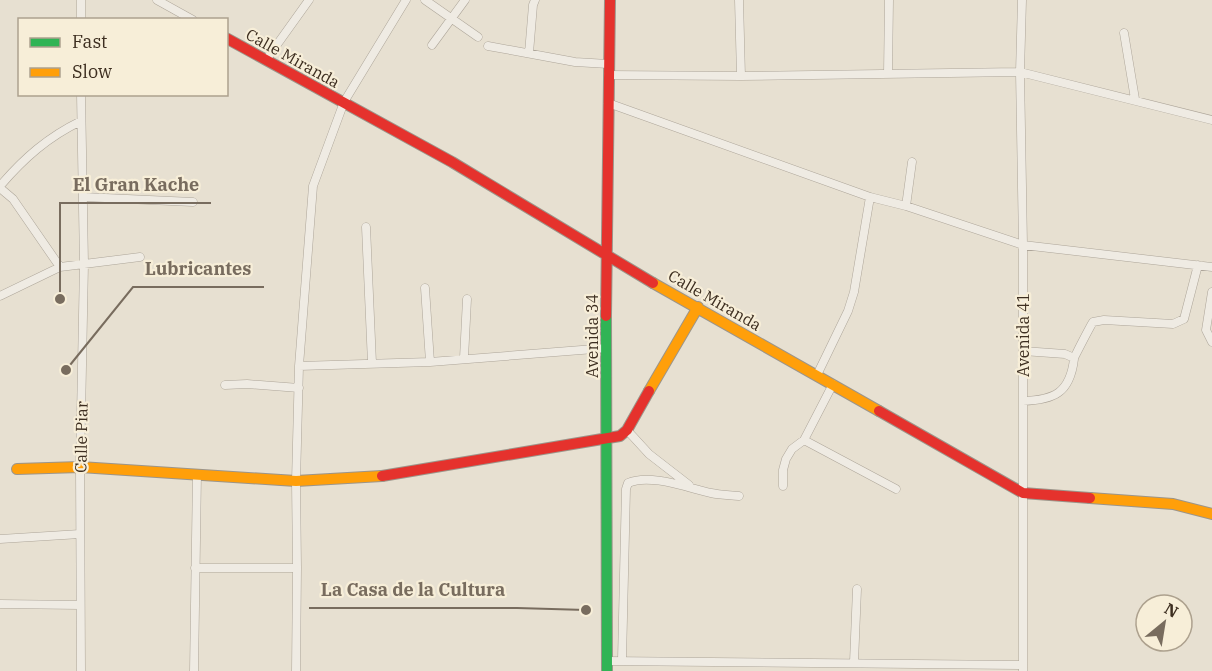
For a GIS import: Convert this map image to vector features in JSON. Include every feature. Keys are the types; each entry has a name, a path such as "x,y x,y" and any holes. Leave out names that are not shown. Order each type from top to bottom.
{"street":[{"path":"81,0 81,18"},
{"path":"157,0 189,18"},
{"path":"266,60 309,0"},
{"path":"296,671 298,388 313,186 344,102 406,0"},
{"path":"425,0 450,20 478,37"},
{"path":"432,45 465,0"},
{"path":"529,53 535,0"},
{"name":"Avenida 34","path":"607,666 606,256 610,0"},
{"path":"739,0 741,76"},
{"path":"888,74 889,0"},
{"name":"Avenida 41","path":"1022,0 1020,72 1023,245 1023,668"},
{"path":"1124,33 1135,99"},
{"name":"Calle Miranda","path":"228,39 452,162 606,256 1023,492 1173,504 1212,514"},
{"path":"488,46 608,70 741,76 1020,72 1211,116"},
{"name":"Calle Piar","path":"81,96 84,264 80,467 81,671"},
{"path":"608,103 870,197 906,206 1023,245 1212,267"},
{"path":"60,267 13,199 0,187 34,150 61,131 81,121"},
{"path":"906,206 912,162"},
{"path":"83,197 193,202"},
{"path":"817,375 848,311 854,292 870,197"},
{"path":"366,227 372,363"},
{"path":"0,296 60,267 140,257"},
{"path":"1023,401 1053,397 1063,390 1072,373 1074,358 1093,322 1104,320 1173,324 1184,319 1198,265"},
{"path":"426,288 430,362"},
{"path":"1212,292 1206,330 1212,342"},
{"path":"464,358 467,299"},
{"path":"17,469 80,467 296,481 381,476 608,439 620,436 627,430 698,307"},
{"path":"299,366 430,362 607,348"},
{"path":"1023,351 1065,354 1074,358"},
{"path":"225,385 247,384 298,388"},
{"path":"783,486 786,459 792,449 804,440 833,384"},
{"path":"627,430 649,454 691,486"},
{"path":"804,440 896,489"},
{"path":"194,671 196,474"},
{"path":"622,660 628,483 636,479 691,486 711,493 739,495"},
{"path":"0,539 80,534"},
{"path":"195,568 297,568"},
{"path":"854,662 857,589"},
{"path":"0,604 80,605"},
{"path":"607,666 622,660 854,662 1023,668"}],"traffic: fast":[{"path":"606,316 607,671"}],"traffic: slow":[{"path":"653,283 879,411"},
{"path":"649,391 698,307"},
{"path":"17,469 80,467 296,481 382,476"},
{"path":"1090,498 1173,504 1212,514"}],"traffic: jam":[{"path":"606,316 610,0"},
{"path":"228,39 452,162 653,283"},
{"path":"382,476 620,436 627,430 649,391"},
{"path":"879,411 1023,493 1090,498"}],"place":[{"name":"El Gran Kache","path":"60,299"},
{"name":"Lubricantes","path":"66,370"},
{"name":"La Casa de la Cultura","path":"586,610"}]}
